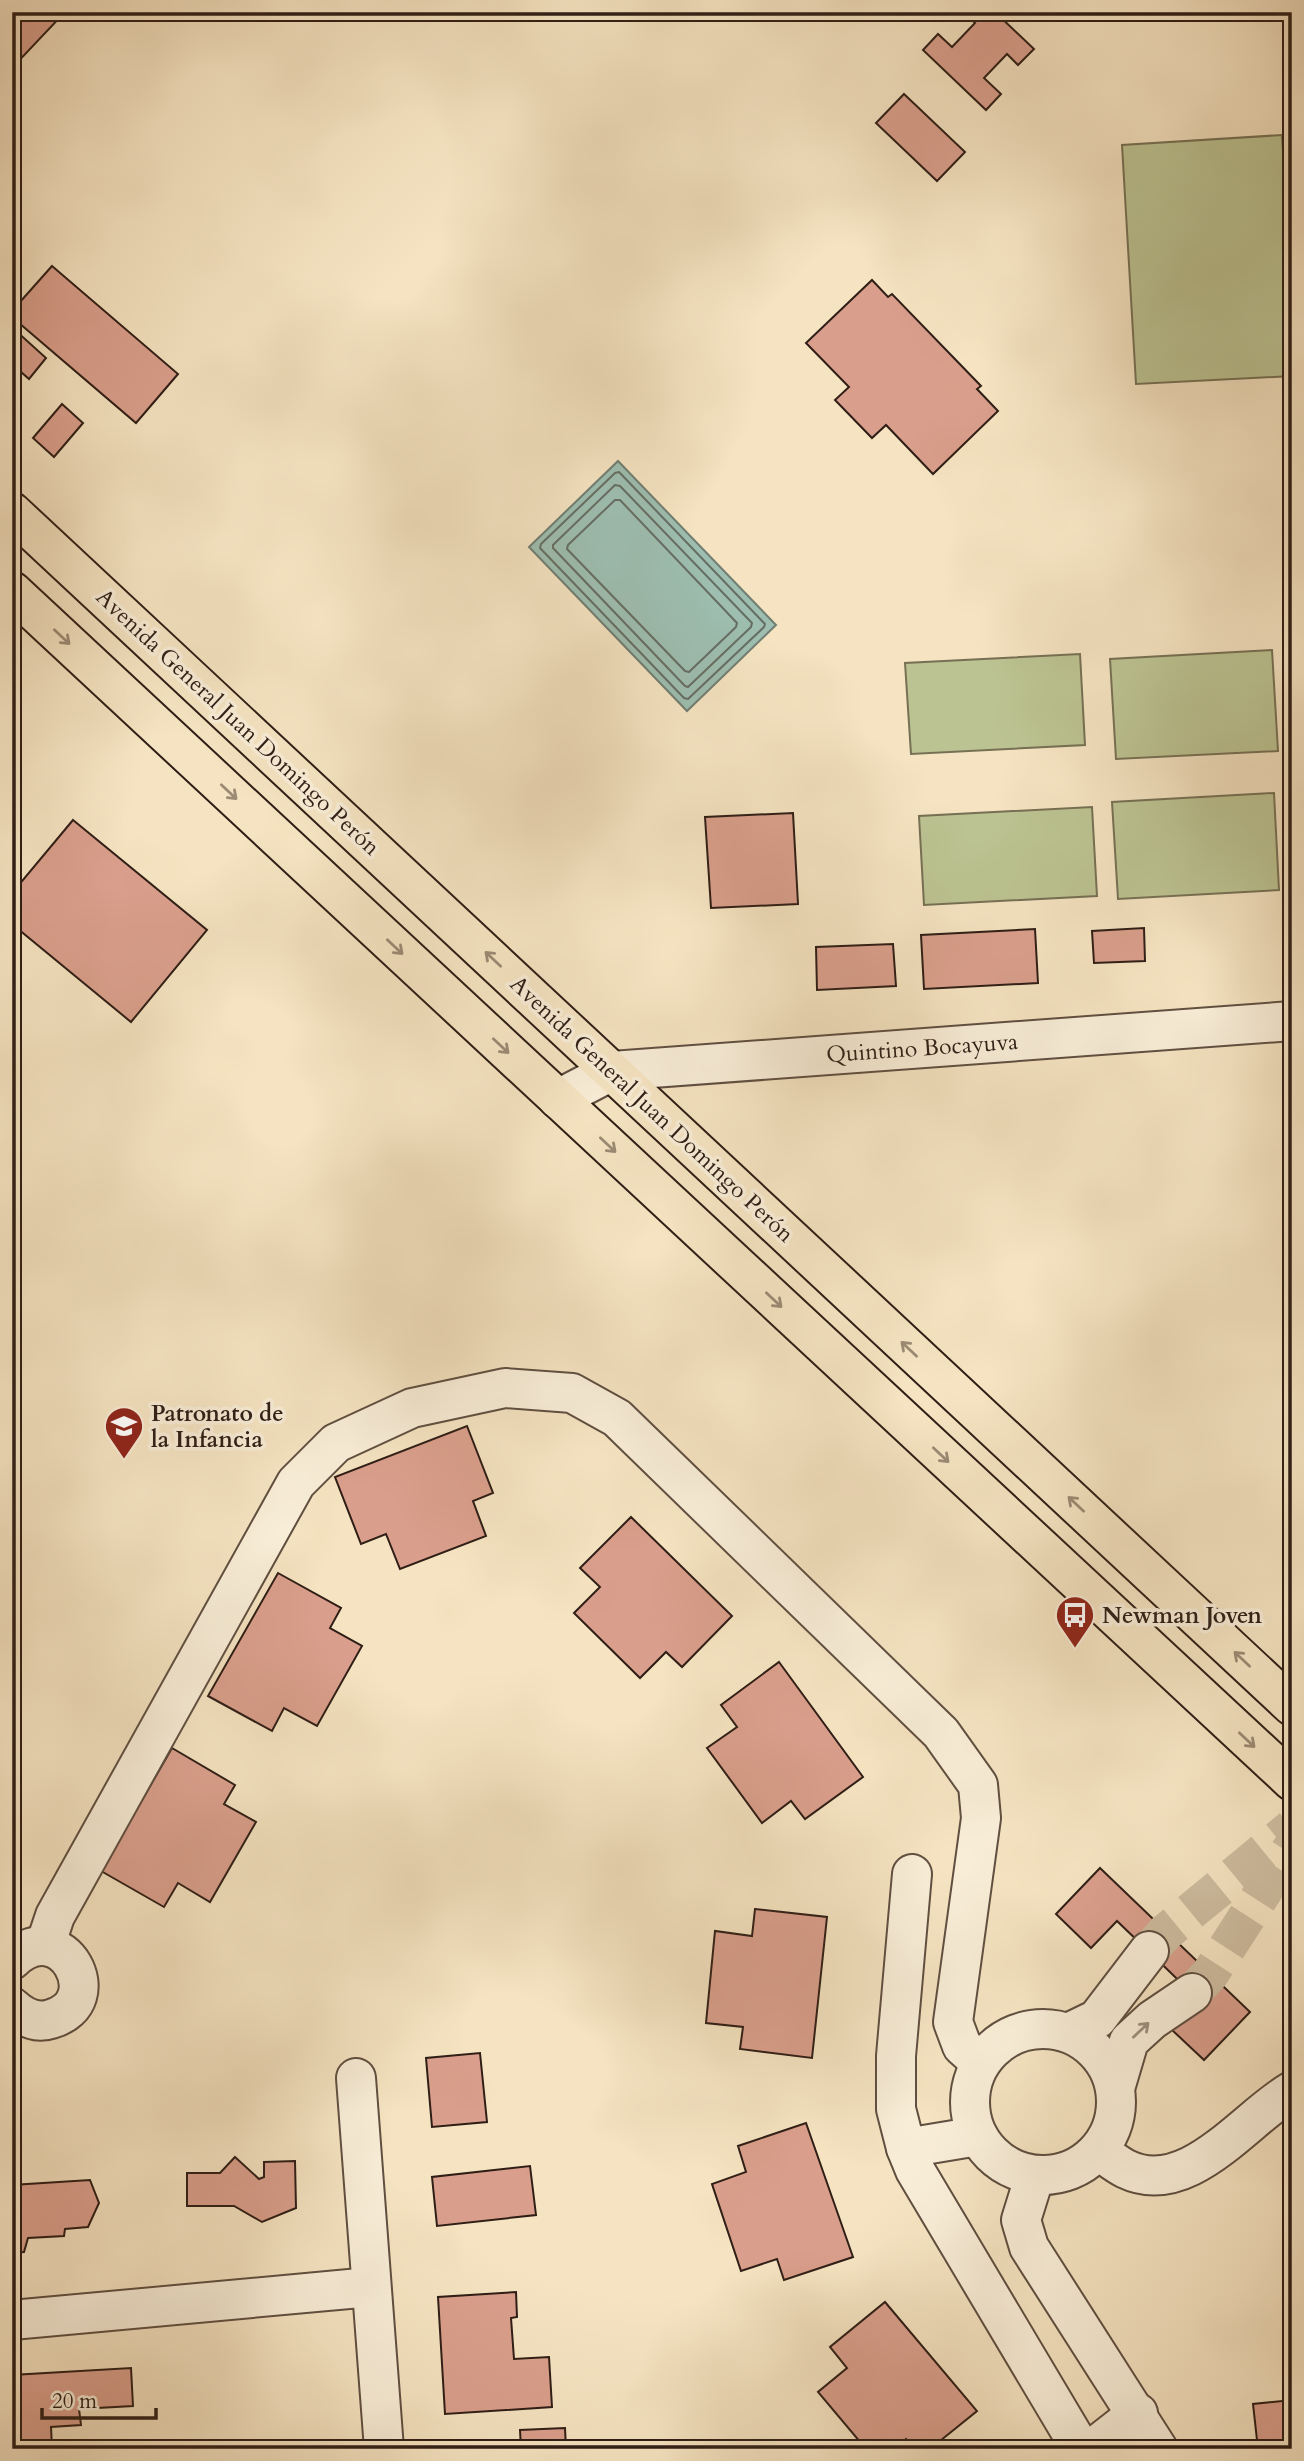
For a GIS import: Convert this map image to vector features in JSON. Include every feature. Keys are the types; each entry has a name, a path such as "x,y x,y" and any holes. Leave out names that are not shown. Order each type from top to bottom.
{"main road":[{"name":"Avenida General Juan Domingo Perón","path":"12,512 1292,1706"},
{"path":"12,591 1292,1781"}],"street":[{"name":"Quintino Bocayuva","path":"558,1098 612,1071 1292,1021"},
{"path":"28,1953 55,1916 296,1483 336,1444 412,1408 505,1388 572,1393 617,1418 627,1427 941,1733 978,1785 981,1818 953,2022 962,2046 980,2062"},
{"path":"912,1874 896,2056 896,2109 906,2148 915,2171 1081,2449"},
{"path":"12,2007 23,2016 36,2021 48,2021 69,2010 76,2000 79,1976 66,1956 57,1949 28,1953"},
{"path":"1070,2032 1097,2019 1149,1951"},
{"path":"1116,2085 1107,2063 1092,2045 1070,2032 1045,2027 1019,2031 997,2043 980,2062 971,2086 970,2111 978,2136 993,2156 1013,2169 1035,2175 1059,2174 1081,2165 1099,2151 1112,2131 1117,2109 1116,2085 1129,2041 1152,2020 1192,1993"},
{"path":"356,2078 384,2449"},
{"path":"1099,2151 1127,2170 1156,2176 1182,2170 1217,2151 1292,2091"},
{"path":"906,2148 978,2136"},
{"path":"1035,2175 1021,2220 1029,2247 1138,2413 1158,2449"},
{"path":"12,2320 371,2287"},
{"path":"1092,2449 1138,2413"}],"green space":[{"path":"1282,135 1292,297 1292,376 1136,384 1122,145"},
{"path":"1272,650 1278,751 1116,759 1110,659"},
{"path":"1080,654 1085,745 911,754 905,663"},
{"path":"1274,793 1279,890 1118,899 1112,802"},
{"path":"1092,807 1097,896 924,905 919,816"}],"water":[{"path":"618,461 776,625 687,711 529,547"}],"building":[{"path":"12,12 65,12 12,68"},
{"path":"964,12 995,12 1034,49 1018,65 1007,54 984,78 1001,94 986,110 923,50 938,34 952,47 975,23"},
{"path":"904,94 965,152 937,181 876,123"},
{"path":"52,266 178,374 136,423 12,317 12,311"},
{"path":"872,280 888,297 892,294 981,386 977,389 998,411 933,474 886,425 872,438 835,400 849,387 806,343"},
{"path":"15,330 46,358 29,379 12,364 12,333"},
{"path":"62,404 83,423 54,457 33,438"},
{"path":"793,813 798,904 711,908 705,817"},
{"path":"73,820 207,930 131,1022 12,924 12,893"},
{"path":"1144,928 1145,961 1094,963 1092,931"},
{"path":"1035,929 1038,983 924,989 921,935"},
{"path":"893,944 896,986 817,990 816,947"},
{"path":"467,1426 493,1493 473,1501 486,1536 400,1569 386,1534 361,1544 335,1477"},
{"path":"631,1517 732,1616 682,1667 666,1652 640,1678 574,1613 600,1587 580,1568"},
{"path":"278,1573 341,1608 330,1628 362,1646 317,1726 284,1708 272,1731 208,1696"},
{"path":"779,1662 863,1777 805,1819 791,1801 762,1823 707,1748 737,1727 721,1705"},
{"path":"172,1748 235,1785 224,1804 256,1822 210,1902 178,1883 164,1907 101,1871"},
{"path":"1100,1868 1250,2012 1204,2060 1171,2029 1199,2000 1117,1921 1091,1948 1056,1914"},
{"path":"755,1909 827,1917 812,2058 740,2049 743,2027 706,2023 715,1931 752,1936"},
{"path":"480,2053 487,2122 432,2127 426,2058"},
{"path":"806,2123 853,2257 784,2280 777,2259 741,2271 712,2184 746,2172 738,2146"},
{"path":"235,2157 259,2179 264,2177 264,2162 295,2161 296,2208 262,2222 234,2206 187,2206 187,2173 220,2173"},
{"path":"530,2166 536,2215 437,2226 432,2177"},
{"path":"90,2180 99,2203 88,2227 65,2229 64,2236 28,2238 24,2252 12,2253 12,2185"},
{"path":"516,2292 517,2317 511,2318 514,2359 549,2357 552,2407 445,2414 438,2297"},
{"path":"885,2302 977,2411 930,2449 914,2449 906,2439 895,2449 866,2449 818,2392 847,2368 830,2347"},
{"path":"131,2368 133,2406 79,2409 81,2425 51,2427 52,2448 12,2449 12,2375"},
{"path":"1292,2400 1292,2449 1258,2449 1253,2404"},
{"path":"565,2428 566,2449 521,2449 520,2430"}],"tunnel":[{"path":"1149,1951 1166,1932 1292,1828"},
{"path":"1192,1993 1210,1974 1292,1847"}],"place":[{"name":"Patronato de la Infancia","path":"124,1460"},
{"name":"Newman Joven","path":"1075,1649"}]}
